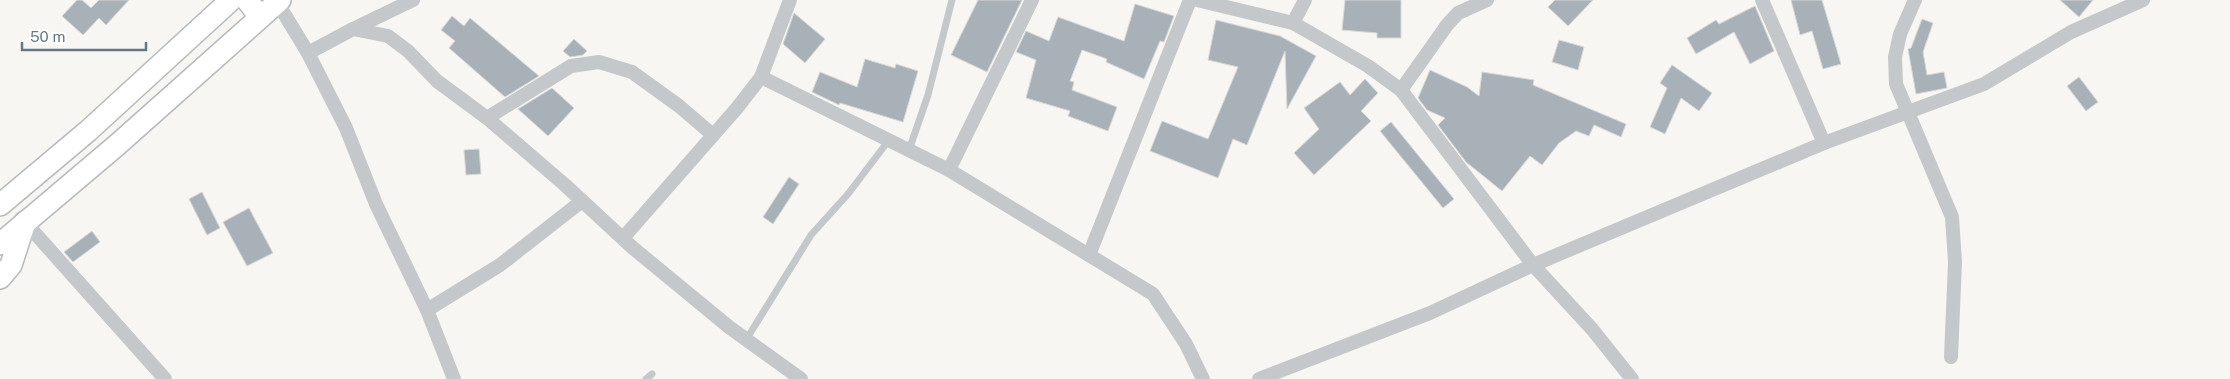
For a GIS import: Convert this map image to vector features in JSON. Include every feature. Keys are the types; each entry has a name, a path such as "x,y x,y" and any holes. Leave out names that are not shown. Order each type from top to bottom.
{"main road":[{"path":"0,205 95,125 231,0"},
{"path":"247,0 260,17"},
{"path":"0,244 116,145 278,1"},
{"path":"0,190 27,183"},
{"path":"0,278 11,265 25,222"}],"street":[{"path":"308,53 413,0"},
{"path":"623,238 737,108 761,77 775,45 790,0"},
{"path":"948,170 1032,0"},
{"path":"1089,254 1190,0"},
{"path":"1197,0 1294,23 1368,66 1401,90 1533,265 1592,329 1632,379"},
{"path":"1294,23 1305,0"},
{"path":"1401,90 1447,24 1458,13 1487,0"},
{"path":"1762,0 1824,143"},
{"path":"1915,0 1900,34 1895,57 1896,84 1952,217 1955,262 1951,357"},
{"path":"1259,379 1430,313 1533,265 1824,143 1984,84 2071,32 2143,0"},
{"path":"278,1 308,53 346,128 376,204 426,310 454,379"},
{"path":"353,29 388,36 408,51 437,81 486,118 623,238 746,340 801,379"},
{"path":"486,118 571,66 599,62 632,72 679,106 713,135"},
{"path":"761,77 948,170 1153,294 1186,344 1203,379"},
{"path":"426,310 500,265 582,201"},
{"path":"25,222 166,379"}],"lane":[{"path":"909,150 928,95 952,0"},
{"path":"746,340 811,235 848,194 889,140"}],"building":[{"path":"77,0 82,0 91,8 99,0 129,0 106,25 99,18 83,35 62,16"},
{"path":"978,0 1022,0 987,72 951,55"},
{"path":"1345,0 1401,0 1401,38 1377,38 1377,33 1342,30"},
{"path":"1555,0 1593,0 1568,26 1548,7"},
{"path":"1791,0 1822,0 1841,64 1823,69 1812,31 1800,35"},
{"path":"2060,0 2093,0 2079,17"},
{"path":"1135,4 1174,16 1164,42 1160,41 1144,79 1106,62 1107,59 1082,50 1070,81 1074,82 1072,90 1117,107 1108,131 1068,116 1070,111 1026,98 1036,60 1016,52 1026,31 1049,41 1058,17 1124,41"},
{"path":"1755,6 1774,51 1750,64 1734,32 1696,54 1687,38 1716,20 1719,24"},
{"path":"794,13 825,39 805,63 783,44"},
{"path":"452,16 464,26 470,18 539,76 505,97 449,48 455,41 441,30"},
{"path":"1922,19 1933,23 1923,52 1927,75 1944,72 1947,88 1916,94 1908,49 1911,48"},
{"path":"1216,20 1280,36 1316,56 1287,109 1285,51 1247,145 1233,139 1218,178 1150,151 1162,121 1208,139 1238,67 1208,60"},
{"path":"574,39 587,51 583,55 570,57 563,51"},
{"path":"1559,40 1584,47 1578,70 1552,62"},
{"path":"865,59 895,68 896,64 918,71 903,122 840,103 839,105 812,92 820,72 857,87"},
{"path":"1672,65 1712,93 1699,111 1681,98 1665,134 1650,127 1667,88 1660,83"},
{"path":"1430,70 1467,87 1479,96 1482,72 1534,80 1533,85 1626,124 1621,137 1594,125 1589,136 1576,131 1559,143 1542,165 1530,156 1502,191 1466,162 1438,125 1445,118 1427,110 1418,98"},
{"path":"2079,77 2098,102 2086,111 2067,86"},
{"path":"1365,79 1378,93 1361,111 1371,121 1314,175 1294,153 1319,129 1304,108 1340,82 1350,95"},
{"path":"552,88 574,108 548,136 518,109"},
{"path":"1391,122 1454,199 1443,208 1380,131"},
{"path":"479,149 481,174 466,175 464,150"},
{"path":"789,177 799,184 773,224 763,217"},
{"path":"202,192 220,228 207,235 189,199"},
{"path":"249,208 273,253 247,266 223,222"},
{"path":"92,231 100,242 73,262 64,252"}]}
